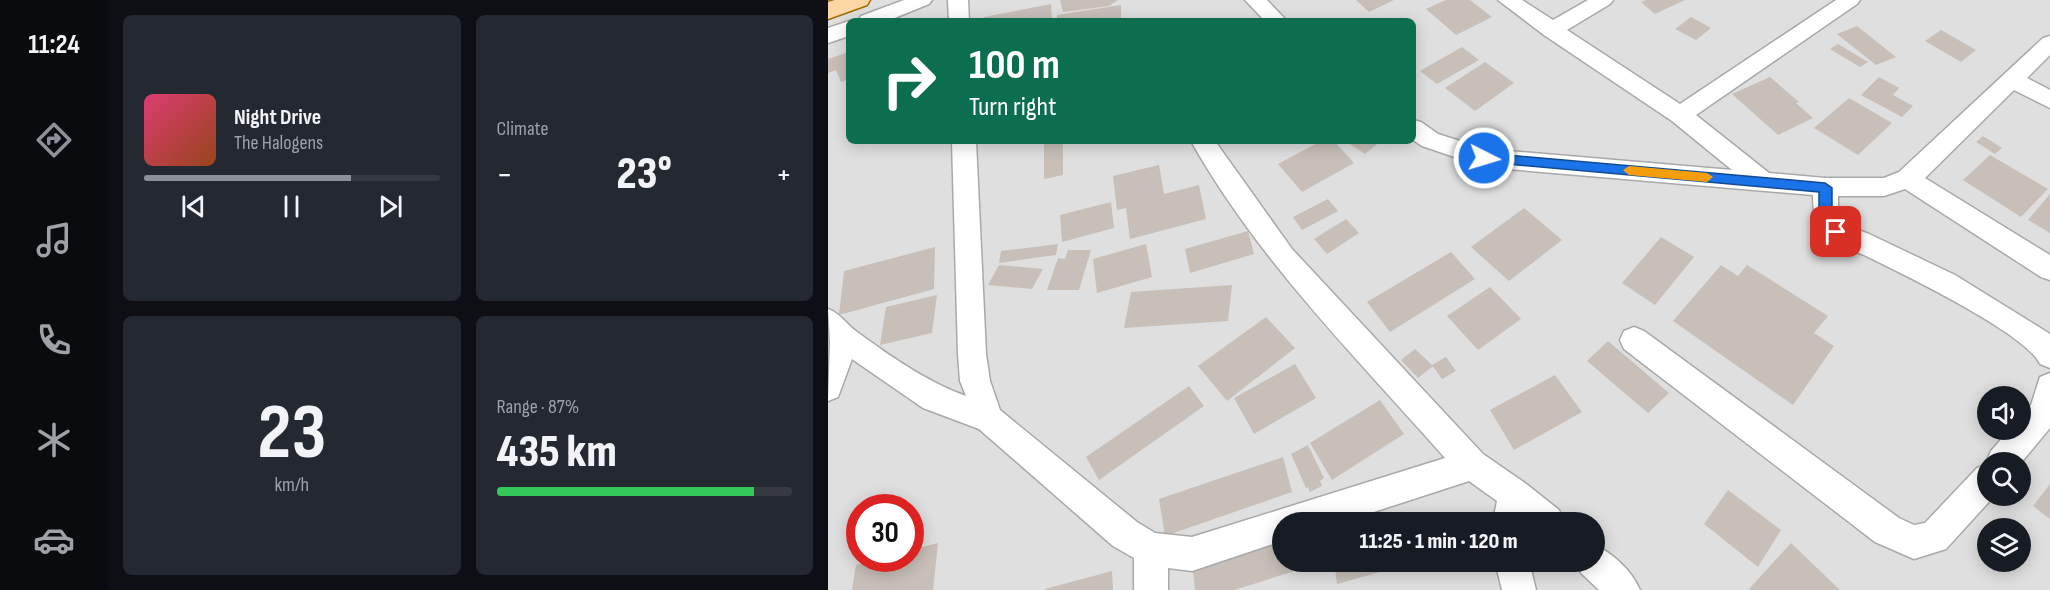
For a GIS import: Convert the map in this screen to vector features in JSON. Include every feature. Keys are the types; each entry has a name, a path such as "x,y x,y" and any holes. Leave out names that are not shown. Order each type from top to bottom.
{"main road":[{"path":"828,11 858,0"}],"street":[{"path":"876,18 922,0"},
{"path":"958,0 959,18"},
{"path":"1255,0 1274,18"},
{"path":"1508,0 1680,115 1764,182"},
{"path":"1551,30 1603,0"},
{"path":"1680,115 1851,0"},
{"path":"828,36 846,29"},
{"path":"1416,130 1430,140 1484,158 1825,188 1884,187 1908,179 2050,43"},
{"path":"2012,80 2050,100"},
{"path":"964,144 972,354 975,381 989,419"},
{"path":"1205,144 1283,257 1511,508"},
{"path":"1908,179 2050,269"},
{"path":"1825,188 1826,216 1836,232 1946,284 2011,322 2048,348 2050,355"},
{"path":"828,387 837,330 933,398 989,419 1125,534 1151,549 1192,554 1272,528"},
{"path":"1634,340 1887,530 1914,542 1934,537 1977,491"},
{"path":"2010,452 2044,412 2050,387"},
{"path":"1324,512 1472,465"},
{"path":"1151,549 1152,590"},
{"path":"1515,572 1519,590"},
{"path":"1604,572 1623,590"}],"shaded area":[{"path":"828,0 2050,0 2050,590 828,590"}],"building":[{"path":"1060,0 1118,0 1109,6 1063,12"},
{"path":"1356,0 1394,0 1369,12"},
{"path":"1446,0 1470,0 1492,17 1456,35 1426,9"},
{"path":"1685,0 1655,14 1641,2"},
{"path":"1051,4 1052,18 984,17"},
{"path":"1121,5 1121,18 1057,18 1057,15"},
{"path":"1691,17 1711,28 1696,40 1675,29"},
{"path":"1857,26 1896,57 1876,65 1837,34"},
{"path":"1941,30 1976,50 1961,62 1925,41"},
{"path":"1838,44 1868,62 1860,67 1830,49"},
{"path":"1462,47 1479,60 1437,84 1420,71"},
{"path":"846,53 846,80 841,82 836,70 828,73 828,59"},
{"path":"1485,62 1514,83 1475,111 1445,88"},
{"path":"1770,77 1799,102 1796,103 1813,118 1778,135 1732,94"},
{"path":"1879,77 1899,88 1893,95 1913,106 1902,117 1861,95"},
{"path":"1849,98 1892,123 1858,155 1814,128"},
{"path":"1983,136 2002,148 1995,154 1976,142"},
{"path":"1044,144 1063,144 1063,175 1044,179"},
{"path":"1315,144 1337,144 1354,163 1302,192 1278,164"},
{"path":"1350,144 1377,144 1365,154"},
{"path":"1990,155 2048,189 2021,217 1963,180"},
{"path":"1159,165 1164,194 1199,185 1206,219 1130,239 1126,208 1117,210 1113,176"},
{"path":"2050,194 2050,233 2028,220"},
{"path":"1328,199 1338,211 1302,230 1293,217"},
{"path":"1111,202 1114,228 1062,242 1060,215"},
{"path":"1524,208 1562,240 1509,281 1471,247"},
{"path":"1346,219 1359,233 1327,254 1314,239"},
{"path":"1248,231 1254,254 1190,273 1185,249"},
{"path":"1661,237 1694,257 1655,305 1622,283"},
{"path":"1058,244 1056,255 999,263 1001,251"},
{"path":"1146,244 1152,277 1097,293 1093,259"},
{"path":"935,247 934,289 839,315 844,271"},
{"path":"1068,250 1091,250 1079,290 1047,290 1058,258 1065,259"},
{"path":"1451,252 1475,279 1390,332 1367,302"},
{"path":"999,265 1043,269 1032,289 988,285"},
{"path":"1721,265 1738,276 1747,265 1828,316 1814,333 1834,346 1793,405 1673,321"},
{"path":"1232,285 1228,321 1124,328 1131,292"},
{"path":"1490,287 1521,319 1478,350 1447,316"},
{"path":"937,295 932,333 880,345 886,307"},
{"path":"1266,317 1295,348 1227,401 1198,366"},
{"path":"1608,341 1669,393 1648,413 1587,361"},
{"path":"1415,349 1433,366 1418,378 1401,360"},
{"path":"1446,357 1456,371 1442,379 1432,365"},
{"path":"1295,364 1316,398 1254,434 1234,398"},
{"path":"1555,375 1582,412 1514,450 1490,410"},
{"path":"1189,386 1204,406 1099,480 1086,457"},
{"path":"1380,400 1404,434 1332,480 1310,443"},
{"path":"1308,445 1324,478 1320,481 1322,486 1310,492 1291,454"},
{"path":"1283,457 1292,492 1165,536 1159,499"},
{"path":"2050,484 2050,519 2033,506"},
{"path":"1728,490 1781,530 1758,567 1704,524"},
{"path":"938,543 933,590 852,590 855,572 924,572 924,546"},
{"path":"1791,543 1840,590 1748,590"},
{"path":"1272,545 1272,572 1292,572 1234,590 1195,590 1193,570"},
{"path":"1112,571 1113,590 1045,590 1045,589"},
{"path":"1335,572 1380,572 1337,584"}],"slow traffic":[{"path":"1629,170 1707,177"}],"route":[{"path":"1484,158 1825,188 1826,216 1836,232"}]}
